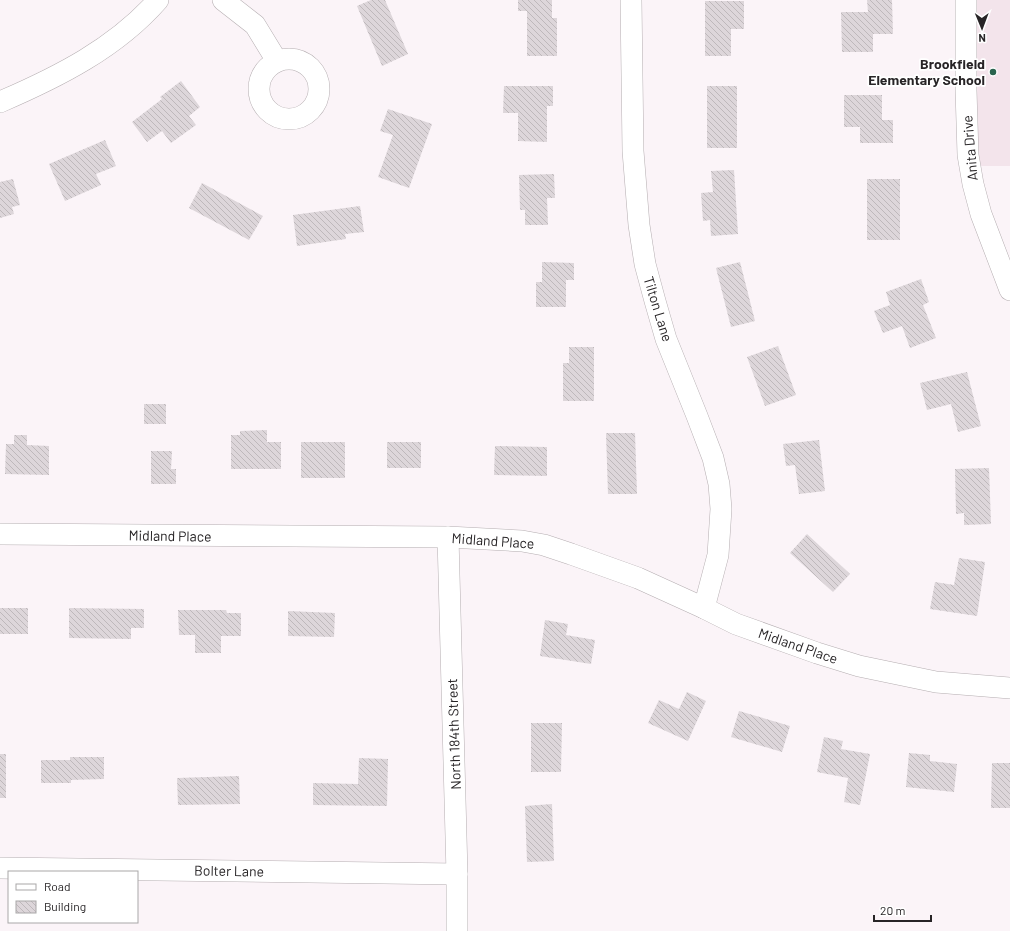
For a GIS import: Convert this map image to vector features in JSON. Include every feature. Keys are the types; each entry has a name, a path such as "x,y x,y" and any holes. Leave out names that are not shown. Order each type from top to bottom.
{"street":[{"path":"0,102 43,83 89,58 125,32 158,0"},
{"path":"223,0 255,25 277,61"},
{"name":"Tilton Lane","path":"631,0 633,151 639,225 645,264 666,339 713,458 719,484 721,509 718,555 704,608"},
{"name":"Anita Drive","path":"966,0 966,90 969,163 981,214 1010,290"},
{"name":"Midland Place","path":"0,534 448,537 522,541 544,545 638,578 736,624 817,653 859,666 936,682 1010,688"},
{"name":"North 184th Street","path":"448,537 457,874 457,931"},
{"name":"Bolter Lane","path":"0,868 457,874"}],"shaded area":[{"name":"Brookfield Elementary School","path":"976,0 1010,0 1010,166 978,166"}],"building":[{"path":"371,0 385,0 408,54 382,66 357,6"},
{"path":"518,0 552,0 552,18 557,18 557,56 527,56 527,11 518,11"},
{"path":"867,0 892,0 893,34 873,34 873,52 842,52 841,12 868,12"},
{"path":"705,1 744,1 744,29 731,29 731,56 705,56"},
{"path":"181,81 200,107 189,116 196,125 171,143 162,131 147,142 132,122 162,99 160,97"},
{"path":"504,86 553,86 553,106 547,106 547,142 518,141 518,113 503,113"},
{"path":"707,86 737,86 737,148 707,148"},
{"path":"844,95 882,95 882,120 893,120 893,143 860,143 860,127 844,127"},
{"path":"388,109 432,124 409,188 378,177 393,135 380,131"},
{"path":"105,140 116,166 96,174 101,185 65,201 49,164"},
{"path":"734,170 738,234 711,236 710,220 703,221 701,193 713,192 711,171"},
{"path":"554,174 555,198 547,198 548,225 525,225 525,210 520,210 519,175"},
{"path":"13,179 20,205 12,207 14,214 0,218 0,182"},
{"path":"867,179 900,179 900,240 867,240"},
{"path":"202,183 263,216 249,240 189,208"},
{"path":"360,206 364,232 345,234 346,239 297,246 293,215"},
{"path":"542,262 574,263 574,280 566,280 566,307 536,307 536,282 542,282"},
{"path":"740,262 755,321 731,327 716,268"},
{"path":"921,279 929,302 923,305 936,338 910,348 902,326 883,333 874,311 890,305 886,292"},
{"path":"778,346 796,395 765,406 747,357"},
{"path":"569,347 594,347 594,401 563,401 563,363 569,363"},
{"path":"967,372 981,426 958,432 951,404 927,410 920,383"},
{"path":"144,404 166,404 166,424 144,424"},
{"path":"267,430 267,442 281,442 281,469 231,469 231,435 240,435 240,431"},
{"path":"606,433 635,433 637,494 608,494"},
{"path":"14,435 27,435 27,445 49,446 49,475 5,474 6,444 14,444"},
{"path":"819,440 825,491 799,494 795,465 786,466 783,444"},
{"path":"301,442 345,442 345,478 301,478"},
{"path":"387,442 421,442 421,468 387,468"},
{"path":"495,446 547,447 547,476 494,475"},
{"path":"151,451 172,451 171,469 176,469 176,484 151,484"},
{"path":"989,468 991,524 964,525 964,513 956,514 955,469"},
{"path":"807,534 850,574 833,592 790,553"},
{"path":"959,558 985,562 977,616 930,609 935,582 954,585"},
{"path":"0,608 28,608 28,634 0,634"},
{"path":"69,608 144,609 144,628 131,628 131,639 69,638"},
{"path":"178,610 226,610 227,613 241,613 241,636 221,636 221,653 195,653 195,635 179,635"},
{"path":"288,611 335,613 334,637 288,636"},
{"path":"545,620 568,624 566,635 595,640 591,664 540,656"},
{"path":"687,692 706,701 688,741 648,723 659,700 679,709"},
{"path":"739,711 790,726 782,752 731,737"},
{"path":"531,723 562,723 561,772 531,772"},
{"path":"824,737 843,741 841,749 870,754 860,805 844,802 848,778 817,772"},
{"path":"909,753 930,755 930,761 957,764 954,792 906,787"},
{"path":"0,754 6,754 6,798 0,798"},
{"path":"70,757 104,757 104,779 71,780 71,783 41,783 41,760 70,760"},
{"path":"359,758 388,759 387,806 313,805 313,783 358,784"},
{"path":"992,763 1010,763 1010,808 991,808"},
{"path":"239,776 240,804 178,805 177,778"},
{"path":"552,804 554,861 527,862 525,806"}],"place":[{"name":"Brookfield Elementary School","path":"993,72"}]}
